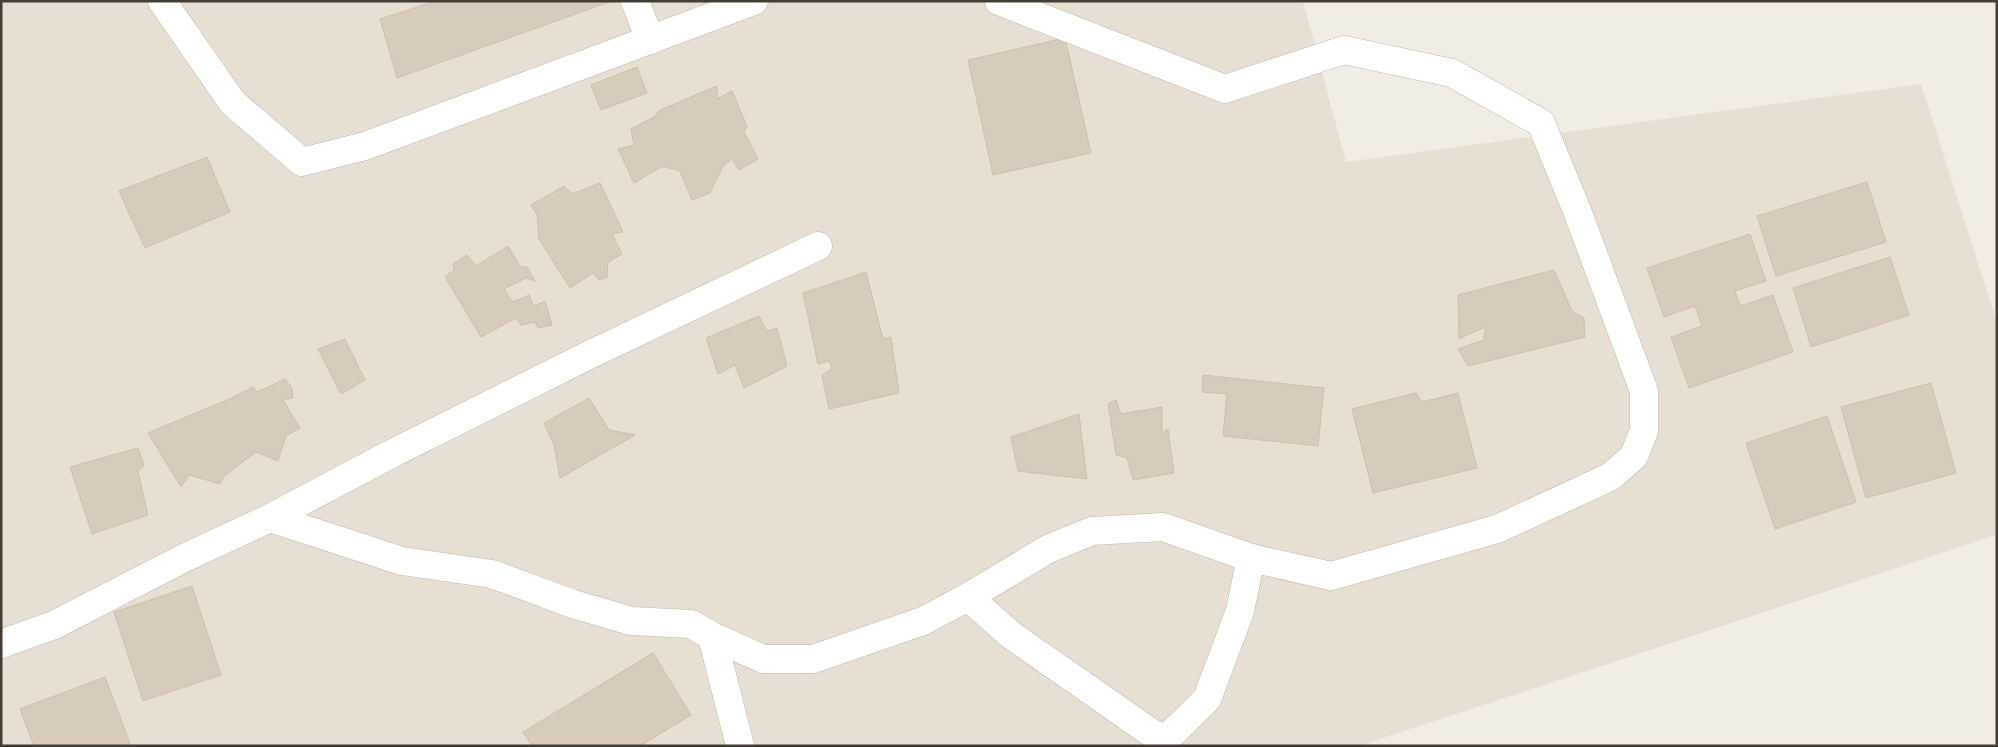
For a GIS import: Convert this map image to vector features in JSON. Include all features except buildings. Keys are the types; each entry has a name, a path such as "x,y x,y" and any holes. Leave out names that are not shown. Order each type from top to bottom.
{"street":[{"path":"162,1 233,102 302,162 365,146 754,1"},
{"path":"635,1 650,40"},
{"path":"270,518 402,561 492,574 573,604 631,621 691,624 712,636 763,659 813,659 923,621 968,597 1048,549 1092,531 1163,527 1251,558 1331,576 1497,529 1610,477 1634,456 1644,430 1644,391 1578,213 1541,123 1452,73 1344,50 1225,90 999,1"},
{"path":"1,644 54,624 184,558 270,518 391,454 591,354 818,246"},
{"path":"968,597 1011,635 1163,743 1207,698 1240,611 1251,558"},
{"path":"712,636 740,746"}],"shaded area":[{"path":"1,1 1303,1 1346,162 1921,84 1997,323 1997,535 1359,746 1,746"}]}
